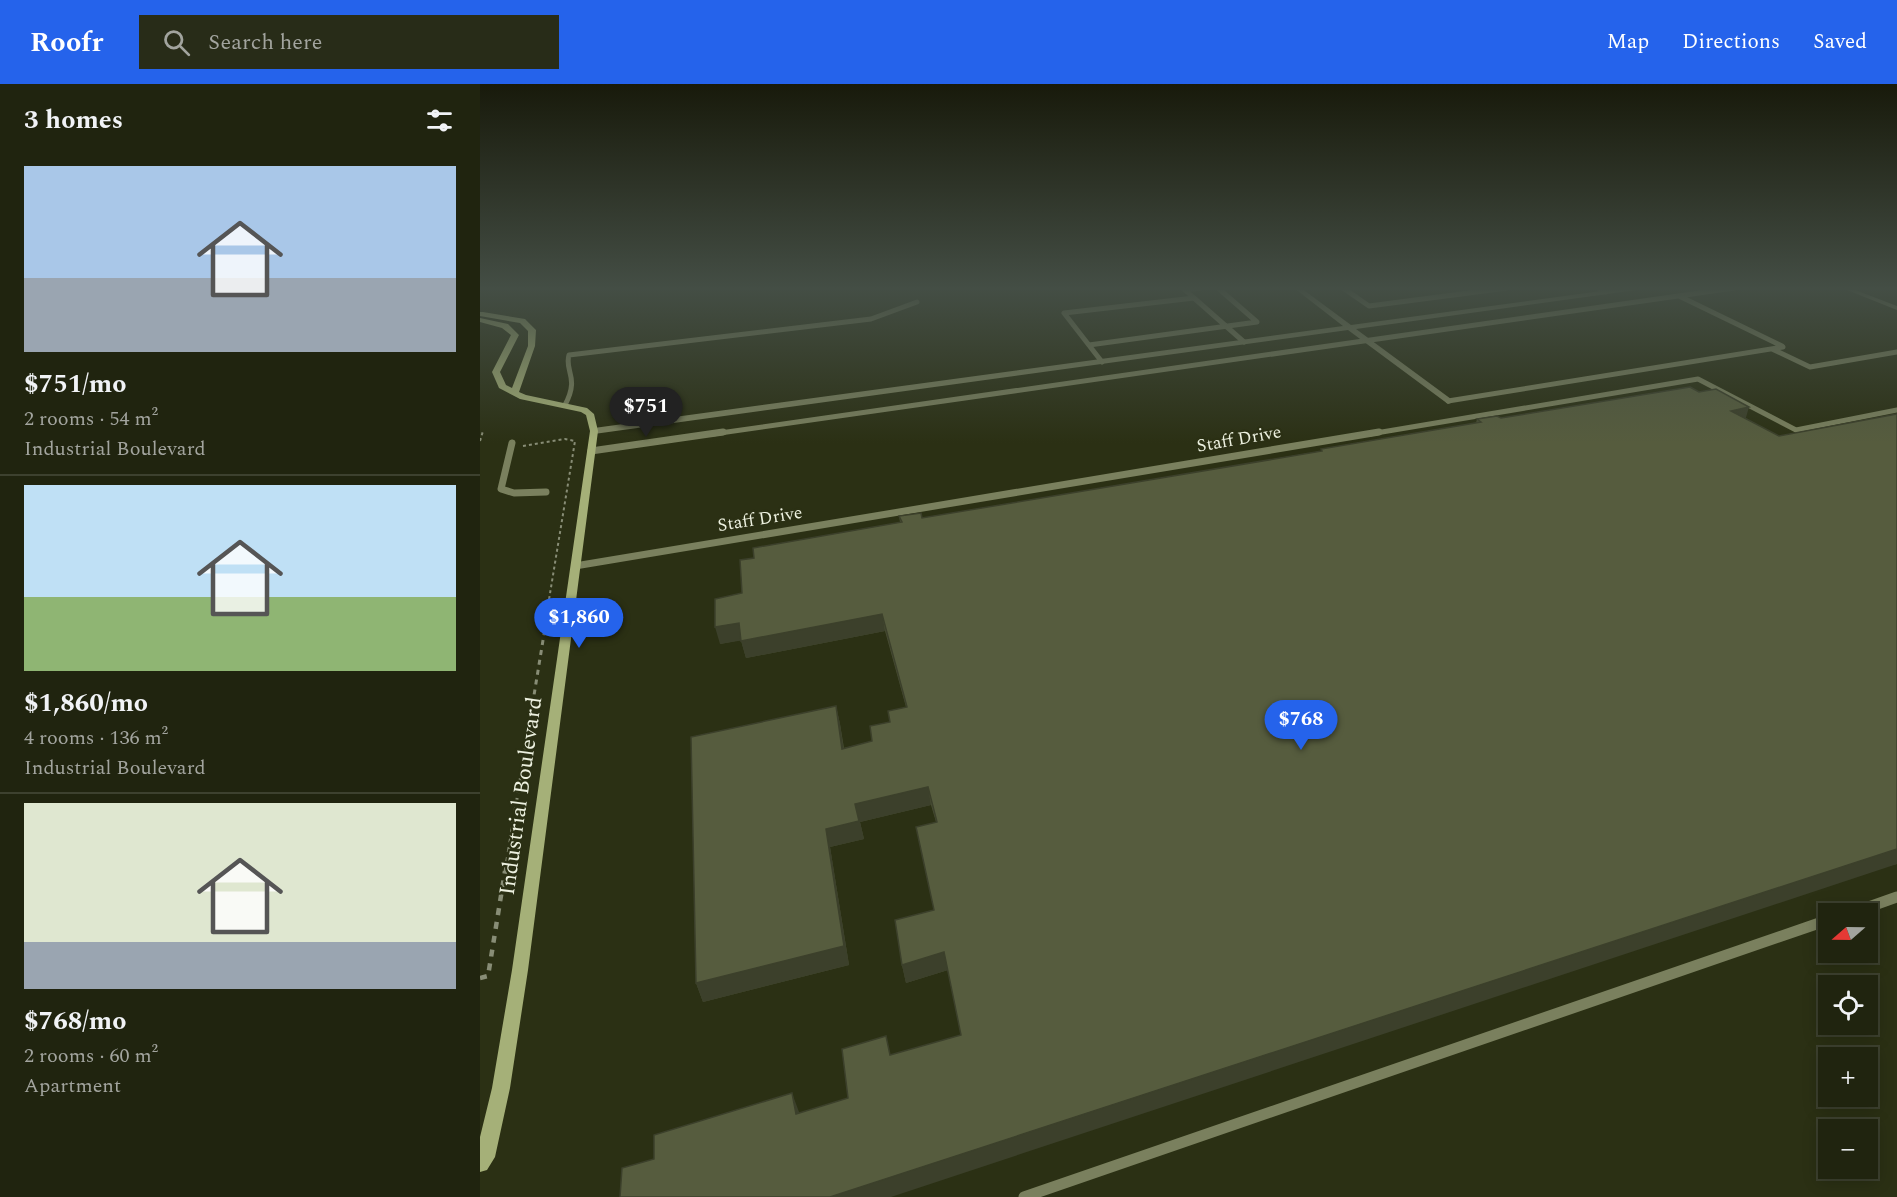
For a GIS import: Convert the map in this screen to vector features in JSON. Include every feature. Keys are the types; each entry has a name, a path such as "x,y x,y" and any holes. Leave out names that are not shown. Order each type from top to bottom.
{"main road":[{"path":"512,340 496,372 502,386 523,397 565,405 590,414 594,431"},
{"path":"515,392 518,376 533,340"},
{"name":"Industrial Boulevard","path":"480,1163 485,1156 501,1088 518,982 594,431"}],"street":[{"path":"594,431 1258,340"},
{"path":"1367,340 1448,402"}],"lane":[{"path":"565,405 573,391 575,376 567,361 569,355 697,340"},
{"path":"1085,340 1102,362"},
{"path":"1089,345 1126,340"},
{"path":"591,451 1367,340"},
{"path":"1448,402 1783,347 1768,340"},
{"path":"1771,348 1810,367 1897,352"},
{"name":"Staff Drive","path":"575,566 1698,379 1796,430 1897,410"},
{"path":"511,445 501,489 513,493 546,492"},
{"path":"1878,904 1897,897"},
{"path":"1024,1197 1818,923"}],"path":[{"path":"480,441 483,431"},
{"path":"480,978 488,976 575,441 565,439 511,445"}],"building":[{"path":"1690,387 1699,392 1716,389 1749,407 1731,411 1779,436 1897,414 1897,849 830,1197 620,1197 622,1168 654,1159 654,1135 792,1093 796,1114 848,1098 842,1049 886,1036 890,1055 961,1035 944,952 902,965 895,920 934,910 916,827 937,822 928,787 855,804 859,821 826,829 844,946 696,983 691,737 836,706 842,749 872,741 870,726 890,722 888,711 907,707 882,614 741,641 739,623 715,627 715,599 742,593 740,560 754,558 753,548 902,522 899,516 921,513 922,518 1481,422 1477,419 1497,416 1501,418"}]}
